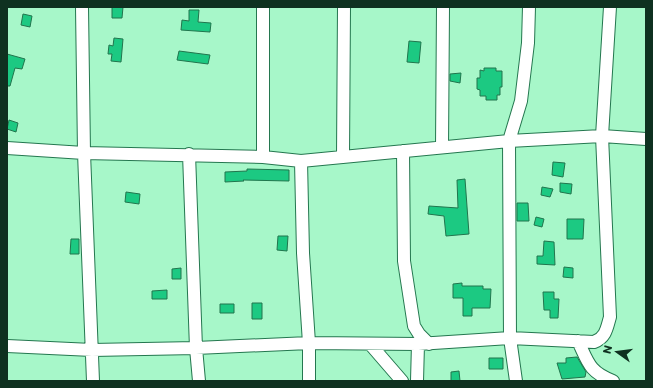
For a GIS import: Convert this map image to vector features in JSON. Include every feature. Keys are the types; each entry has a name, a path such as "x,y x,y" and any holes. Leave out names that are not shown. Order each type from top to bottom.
{"street":[{"path":"82,7 84,153 93,381"},
{"path":"263,7 263,157"},
{"path":"343,156 344,7"},
{"path":"442,147 444,7"},
{"path":"516,381 510,338 509,141 521,101 528,43 530,7"},
{"path":"7,346 92,350 196,348 309,343 423,344 510,338 594,342 599,340 606,333 610,317 602,136 610,7"},
{"path":"7,148 84,153 189,154 263,157 300,161 509,141 602,136 646,139"},
{"path":"404,151 404,261 414,326 423,344 417,381"},
{"path":"189,154 196,348 199,381"},
{"path":"300,161 303,253 309,343 309,381"},
{"path":"578,341 591,368 596,373 613,381"},
{"path":"370,344 402,381"}],"building":[{"path":"112,7 123,7 122,18 112,18"},
{"path":"189,10 199,10 198,22 211,23 210,32 181,30 182,20 189,21"},
{"path":"23,14 32,16 30,27 21,25"},
{"path":"114,38 123,39 121,62 111,61 112,54 108,54 109,45 113,46"},
{"path":"409,41 421,42 419,63 407,62"},
{"path":"179,51 210,55 208,64 177,60"},
{"path":"7,54 25,59 22,69 15,68 10,86 7,86"},
{"path":"484,68 496,68 496,71 502,71 502,87 500,87 500,95 497,95 497,100 486,100 486,96 480,96 480,90 477,89 477,78 480,78 480,70 484,71"},
{"path":"461,73 460,83 450,81 450,74"},
{"path":"9,120 18,123 16,132 7,129"},
{"path":"553,162 565,163 563,177 552,175"},
{"path":"247,169 289,170 289,181 243,180 244,181 225,182 225,172 247,171"},
{"path":"465,179 469,234 446,236 444,216 428,214 429,206 458,208 457,180"},
{"path":"560,183 572,184 571,194 560,192"},
{"path":"542,187 553,189 550,197 541,195"},
{"path":"126,192 140,194 139,204 125,202"},
{"path":"517,203 528,203 529,221 517,221"},
{"path":"536,217 544,219 542,227 534,225"},
{"path":"567,219 584,219 583,239 567,239"},
{"path":"278,236 288,236 287,251 277,250"},
{"path":"71,239 79,239 79,254 70,254"},
{"path":"544,241 554,242 555,265 537,264 537,256 543,256"},
{"path":"564,267 573,268 573,278 563,277"},
{"path":"181,268 181,279 172,279 172,269"},
{"path":"462,283 462,286 483,286 483,289 491,289 490,308 472,308 472,316 463,316 463,298 453,298 453,284"},
{"path":"167,290 167,299 152,299 152,291"},
{"path":"543,292 554,292 554,299 559,299 558,318 550,318 550,310 544,310"},
{"path":"252,303 262,303 262,319 252,319"},
{"path":"220,304 234,304 234,313 220,313"},
{"path":"577,357 586,372 585,377 562,379 557,363 566,363 566,358"},
{"path":"489,358 503,358 503,369 489,369"},
{"path":"459,371 460,381 451,381 451,372"}]}
